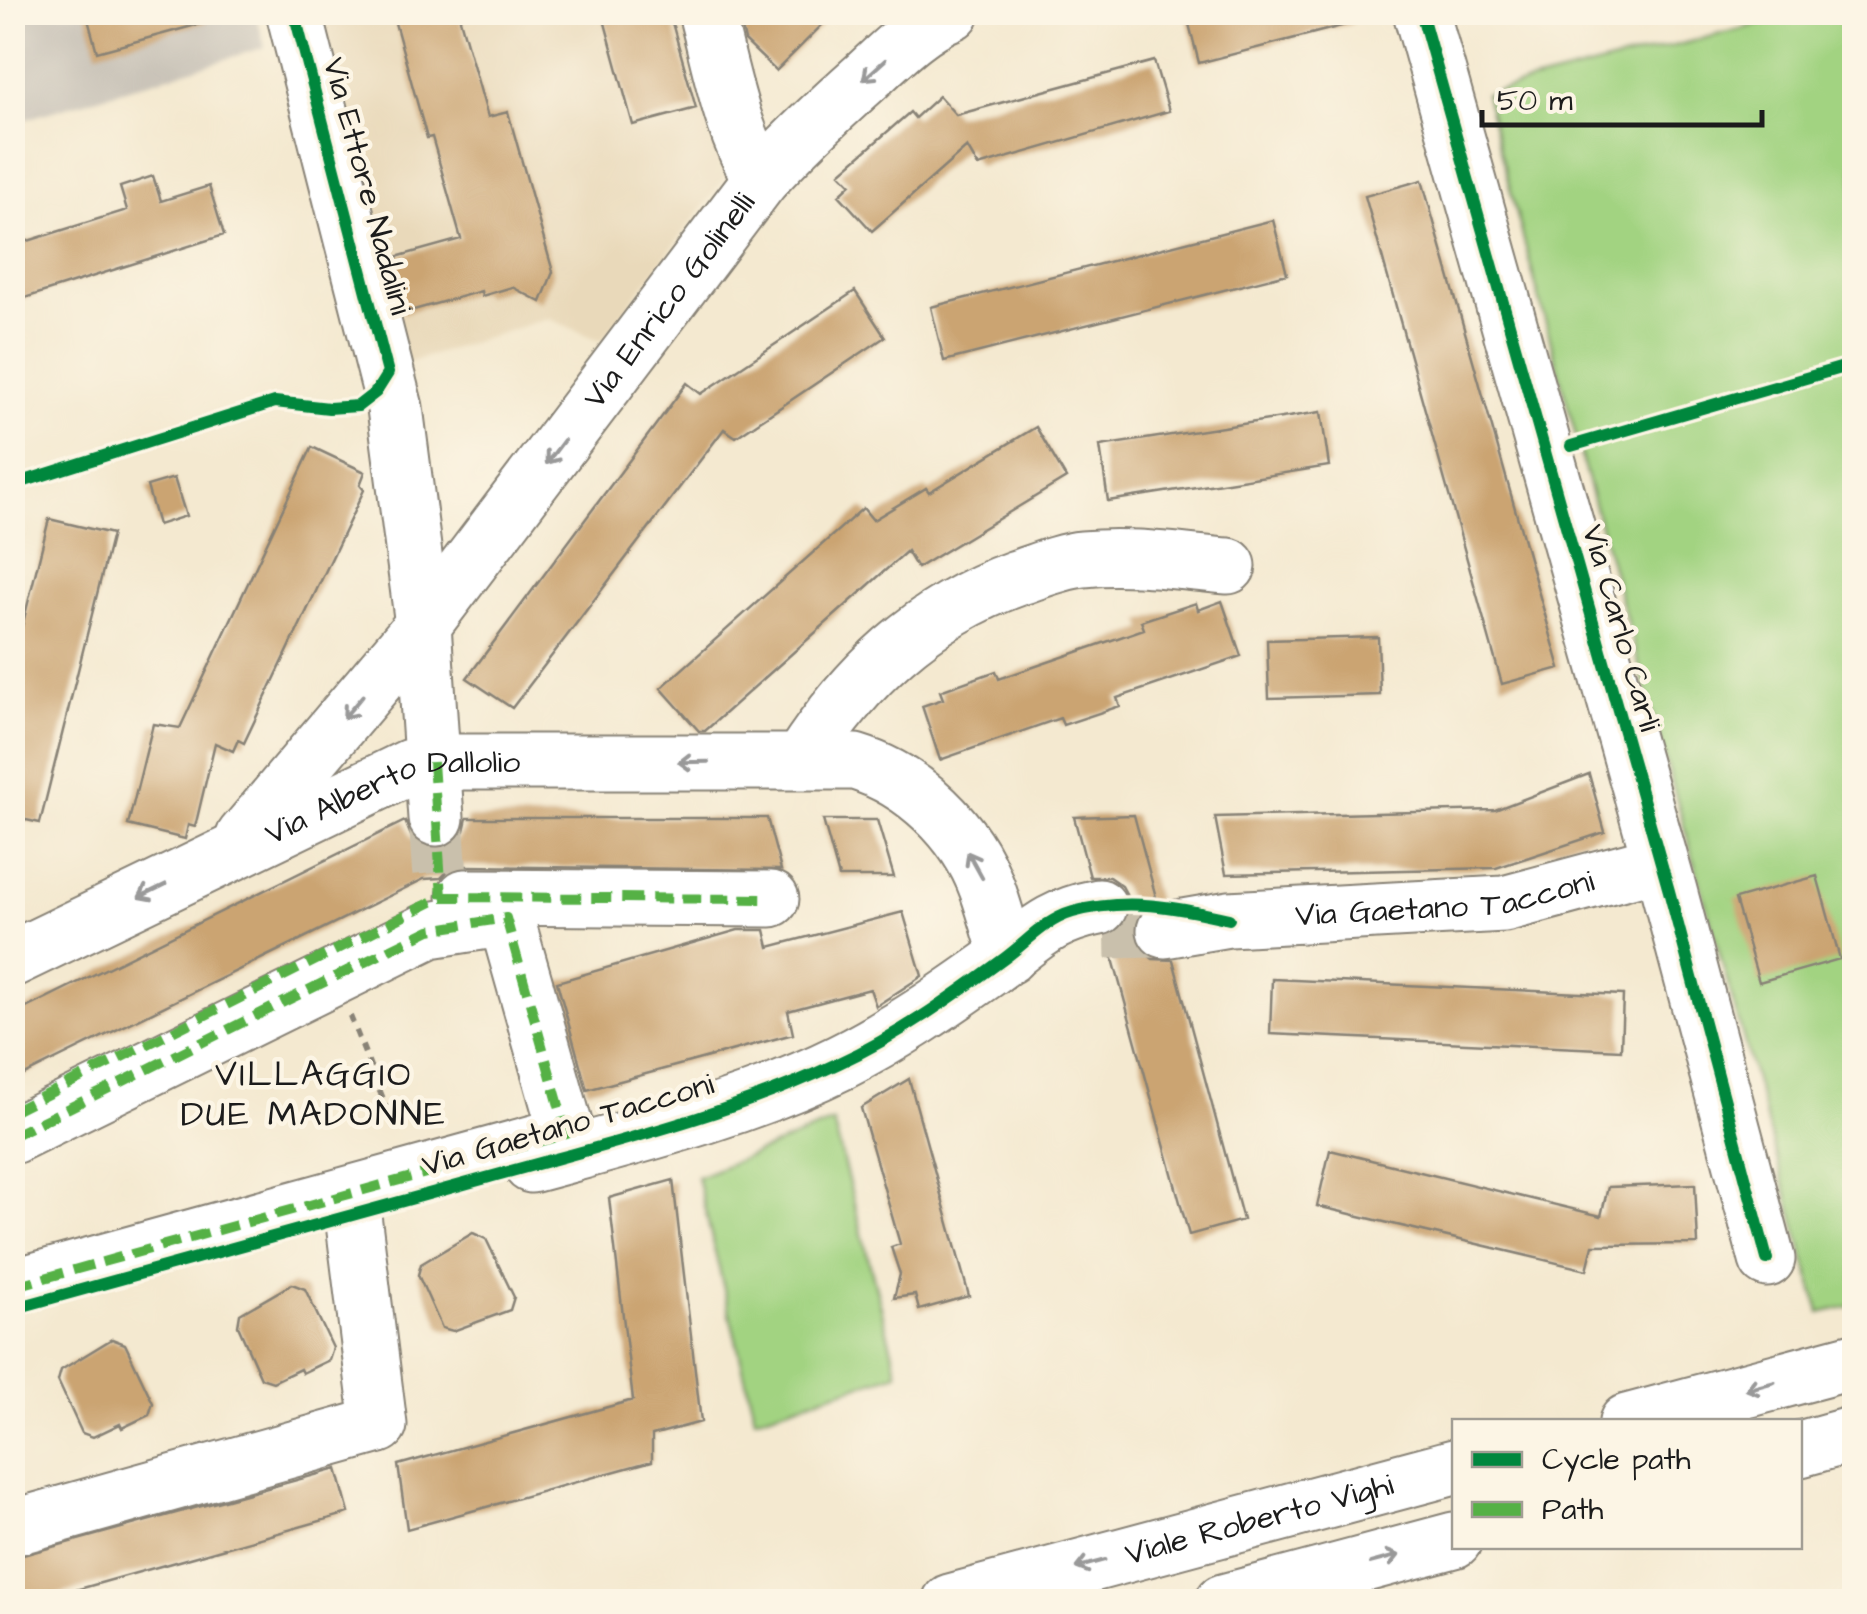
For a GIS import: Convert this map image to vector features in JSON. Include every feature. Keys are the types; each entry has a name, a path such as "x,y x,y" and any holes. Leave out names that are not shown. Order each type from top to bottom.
{"street":[{"name":"Via Ettore Nadalini","path":"294,12 388,373 423,625"},
{"path":"706,12 738,130 761,180"},
{"name":"Via Enrico Golinelli","path":"230,853 423,625 761,180 796,140 894,52 952,12"},
{"name":"Via Carlo Carli","path":"1421,12 1660,862 1767,1259"},
{"path":"801,762 817,737 897,646 930,619 983,590 1080,559 1228,566"},
{"path":"423,625 436,818"},
{"name":"Via Alberto Dallolio","path":"12,958 410,767 432,762 855,762 880,770 917,793 970,853 986,885 1008,956"},
{"name":"Via Gaetano Tacconi","path":"1161,917 1229,919 1504,904 1660,862"},
{"path":"12,1112 441,888 771,899"},
{"path":"12,1136 430,930 506,918 567,1134 12,1287"},
{"name":"Via Gaetano Tacconi","path":"12,1309 734,1105 838,1064 888,1036 1008,956 1102,919"},
{"path":"12,1528 378,1426 352,1214"},
{"path":"1638,1419 1854,1361"},
{"path":"1802,1448 1854,1434"},
{"name":"Viale Roberto Vighi","path":"950,1602 1452,1468"},
{"path":"1223,1602 1452,1541"}],"path":[{"path":"334,978 414,1177"}],"shaded area":[{"path":"13,13 256,13 265,47 13,123"},
{"path":"307,13 684,13 728,174 601,341 548,318 404,364"}],"green space":[{"path":"1803,13 1854,13 1854,1305 1820,1313 1589,486 1485,94"},
{"path":"833,1122 898,1373 755,1418 697,1177"}],"building":[{"path":"86,12 205,12 207,22 97,52"},
{"path":"392,12 458,12 488,117 508,112 553,272 541,302 512,287 482,296 481,291 403,313 389,259 461,239 432,137 427,138"},
{"path":"602,12 669,12 696,108 633,125"},
{"path":"758,12 835,12 776,71 745,41 742,28"},
{"path":"1186,12 1352,12 1353,23 1199,63"},
{"path":"1154,61 1169,111 978,166 967,147 872,231 839,195 851,184 840,173 910,112 915,118 939,96 956,115"},
{"path":"153,176 161,201 209,186 224,235 12,302 12,246 127,210 120,187"},
{"path":"1422,180 1560,668 1502,684 1365,196"},
{"path":"1273,220 1287,274 944,361 931,307"},
{"path":"855,291 885,337 736,437 724,429 512,708 467,678 687,383 701,394"},
{"path":"1321,412 1329,466 1108,501 1100,446"},
{"path":"1036,427 1066,478 917,568 907,551 705,731 699,731 661,688 863,508 873,520 926,488 929,492"},
{"path":"312,447 365,472 360,485 364,490 244,743 238,740 233,751 215,743 195,827 188,825 185,839 128,825 153,724 180,728"},
{"path":"174,478 186,516 158,525 147,486"},
{"path":"49,519 112,534 40,823 12,817 12,667"},
{"path":"1222,601 1241,656 1117,698 1120,706 1063,725 1060,718 940,760 922,706 943,699 940,691 996,671 999,679 1144,629 1141,621 1196,603 1198,610"},
{"path":"1378,637 1380,695 1269,698 1267,640"},
{"path":"1589,774 1605,832 1496,868 1226,874 1215,817 1495,810"},
{"path":"1134,815 1157,901 1144,907 1136,918 1134,936 1140,949 1153,959 1173,960 1243,1220 1189,1235 1107,937 1120,930 1129,917 1129,899 1122,886 1109,877 1090,877 1074,817"},
{"path":"467,818 767,818 781,870 465,866 450,869 441,878 424,879 12,1081 12,1015 405,821 411,836 421,846 437,849 454,843 464,831"},
{"path":"823,820 877,820 894,877 839,877"},
{"path":"1817,876 1840,959 1759,982 1735,899"},
{"path":"903,912 922,976 876,1006 870,989 788,1011 793,1034 587,1090 557,982 738,930 765,930 769,947"},
{"path":"1272,979 1623,995 1621,1050 1270,1034"},
{"path":"909,1079 969,1296 919,1310 915,1295 894,1298 900,1274 891,1247 900,1244 861,1108"},
{"path":"1330,1150 1601,1216 1608,1187 1695,1184 1698,1244 1593,1245 1587,1270 1317,1206"},
{"path":"673,1180 701,1422 652,1435 652,1461 407,1529 398,1465 633,1400 609,1198"},
{"path":"473,1233 486,1239 514,1297 510,1310 453,1331 442,1328 418,1275 421,1264"},
{"path":"292,1284 305,1289 333,1348 329,1360 273,1382 261,1378 238,1326 240,1314"},
{"path":"112,1339 125,1344 153,1403 149,1415 93,1437 82,1433 58,1381 61,1370"},
{"path":"337,1469 349,1513 33,1602 12,1602 12,1558"}],"tunnel":[{"path":"436,818 440,878"},
{"path":"1105,931 1165,930"}],"marked path":[{"path":"433,762 442,897"},
{"path":"12,1112 442,897 771,899"},
{"path":"12,1136 430,930 506,918 567,1134 12,1287"}],"cycle path":[{"path":"12,485 275,402 329,408 358,406 376,392 388,373 294,12"},
{"path":"1421,12 1669,891 1767,1259"},
{"path":"1571,446 1854,364"},
{"path":"12,1309 620,1141 754,1099 882,1041 965,987 1045,926 1073,912 1132,904 1229,919"}],"district":[{"name":"VILLAGGIO DUE MADONNE","path":"314,1094"}]}
